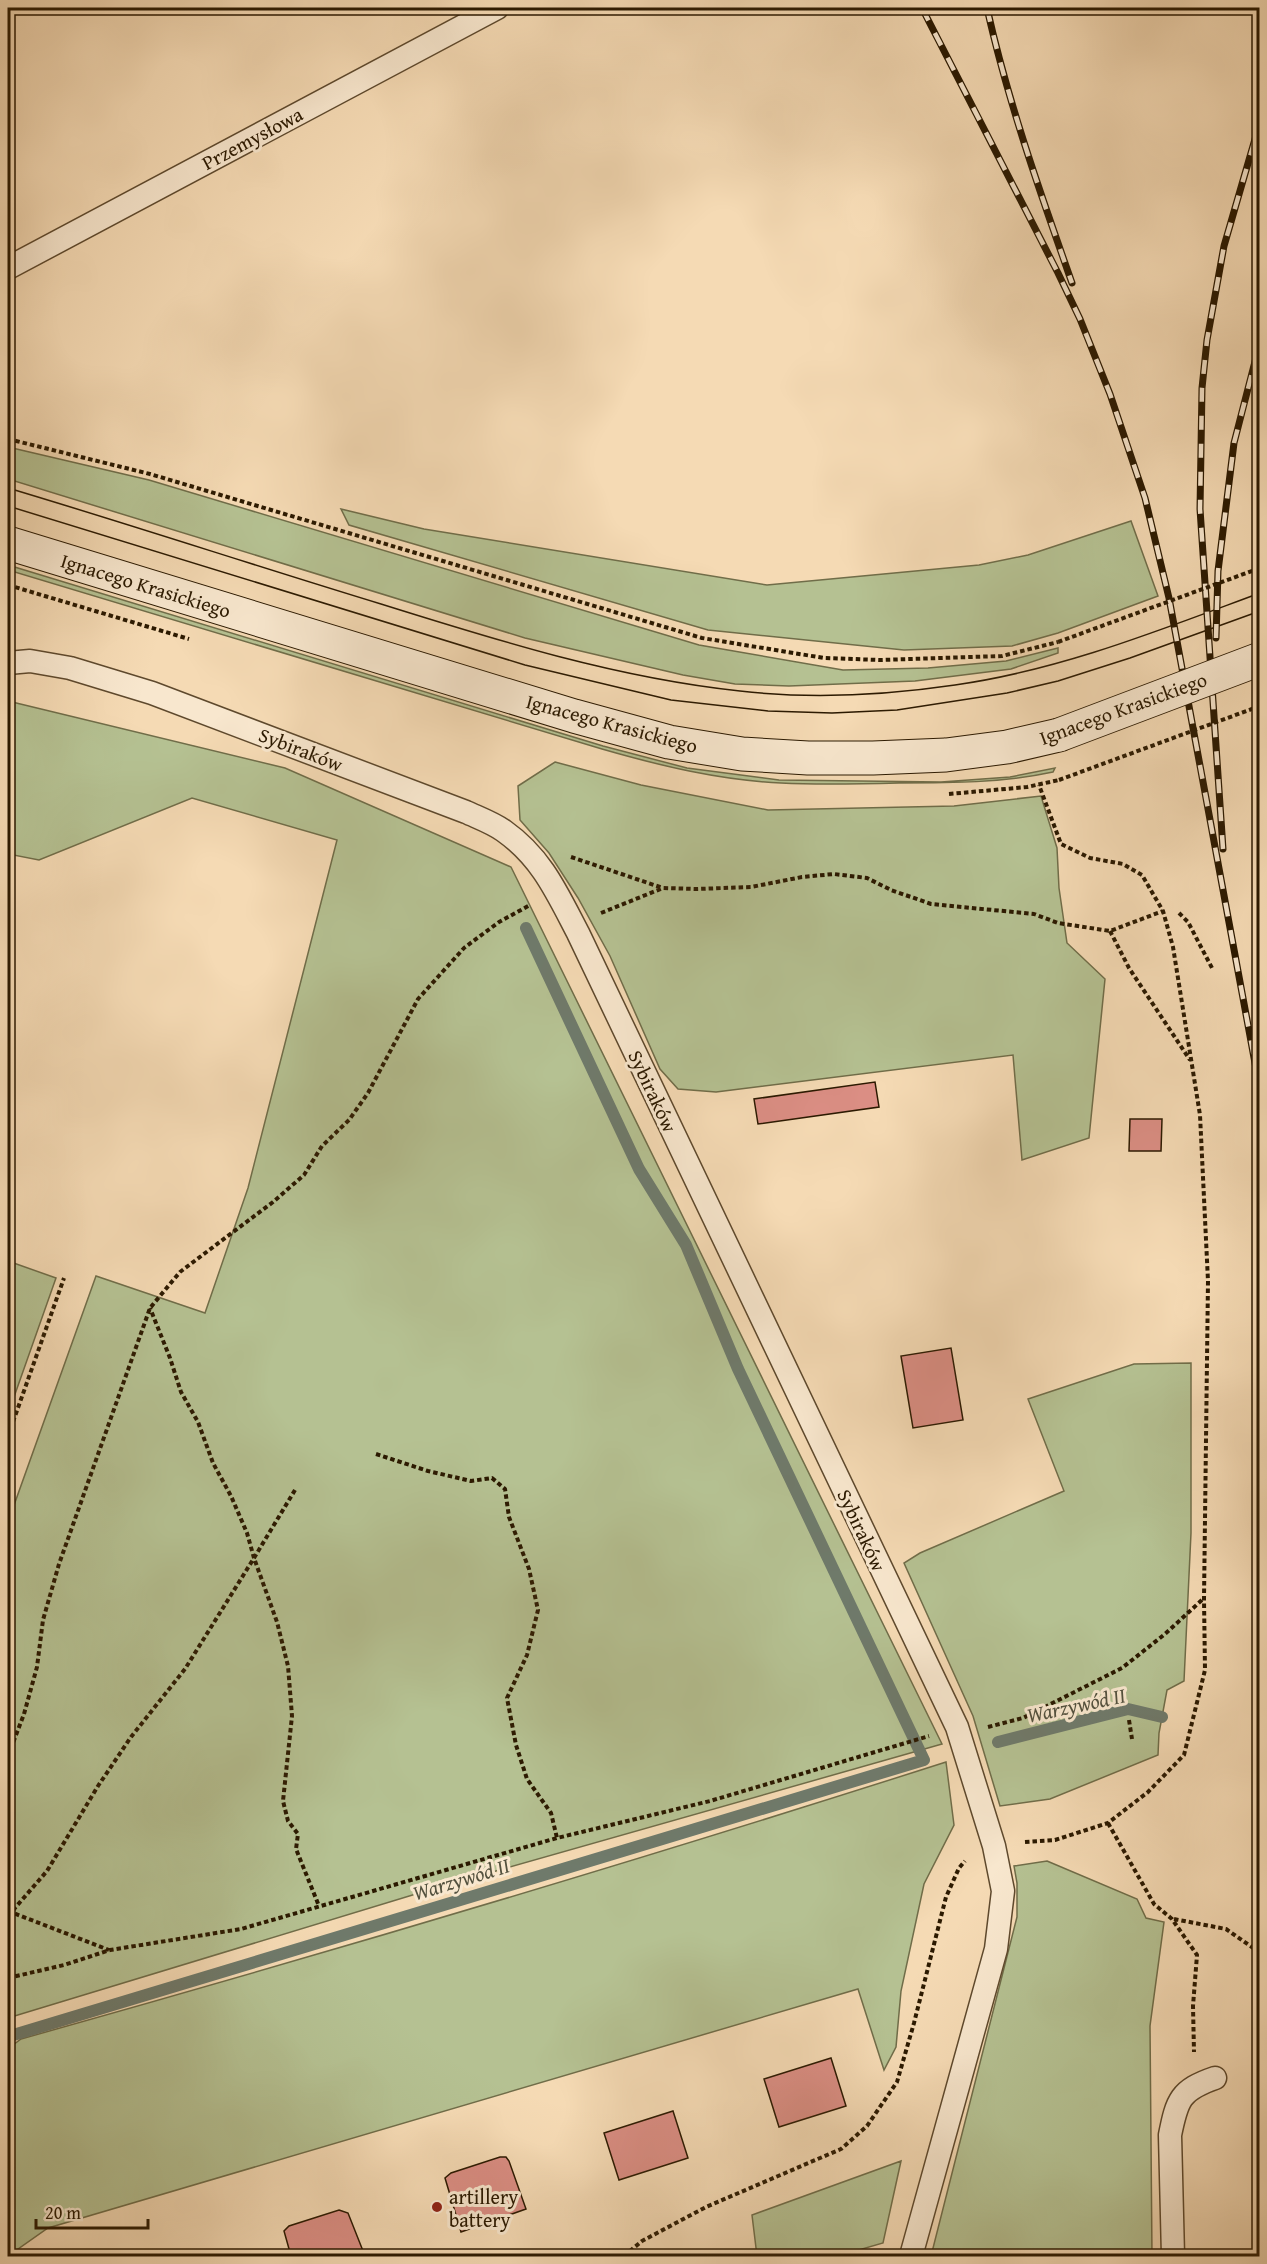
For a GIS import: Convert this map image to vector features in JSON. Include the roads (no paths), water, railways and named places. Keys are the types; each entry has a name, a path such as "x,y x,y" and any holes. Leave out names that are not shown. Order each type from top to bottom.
{"street":[{"name":"Ignacego Krasickiego","path":"8,543 574,716 669,742 742,754 808,758 873,758 946,755 1007,747 1059,735 1260,659"}],"lane":[{"name":"Przemysłowa","path":"8,268 497,8"},
{"name":"Sybiraków","path":"8,663 30,661 70,668 153,693 466,812 502,830 526,848 546,872 578,933 959,1734 994,1846 1003,1891 996,1949 911,2256"},
{"path":"1173,2256 1170,2135 1181,2098 1205,2082"}],"waterway":[{"name":"Warzywód II","path":"10,2036 924,1760 738,1369 686,1245 639,1169 526,928"},
{"name":"Warzywód II","path":"998,1742 1128,1709 1162,1717"}],"tram line":[{"path":"8,488 514,644 603,668 740,691 793,695 875,693 955,685 994,678 1033,670 1110,647 1260,593"},
{"path":"8,506 525,665 671,700 768,711 832,713 897,710 1007,693 1058,681 1130,658 1260,611"}],"railway":[{"path":"922,8 1080,319 1110,394 1145,498 1169,598 1260,1090"},
{"path":"987,8 1015,112 1072,283"},
{"path":"1223,849 1200,509 1202,388 1207,340 1224,246 1260,122"},
{"path":"1216,638 1218,571 1234,443 1260,342"}],"place":[{"name":"artillery battery","path":"437,2207"}]}
